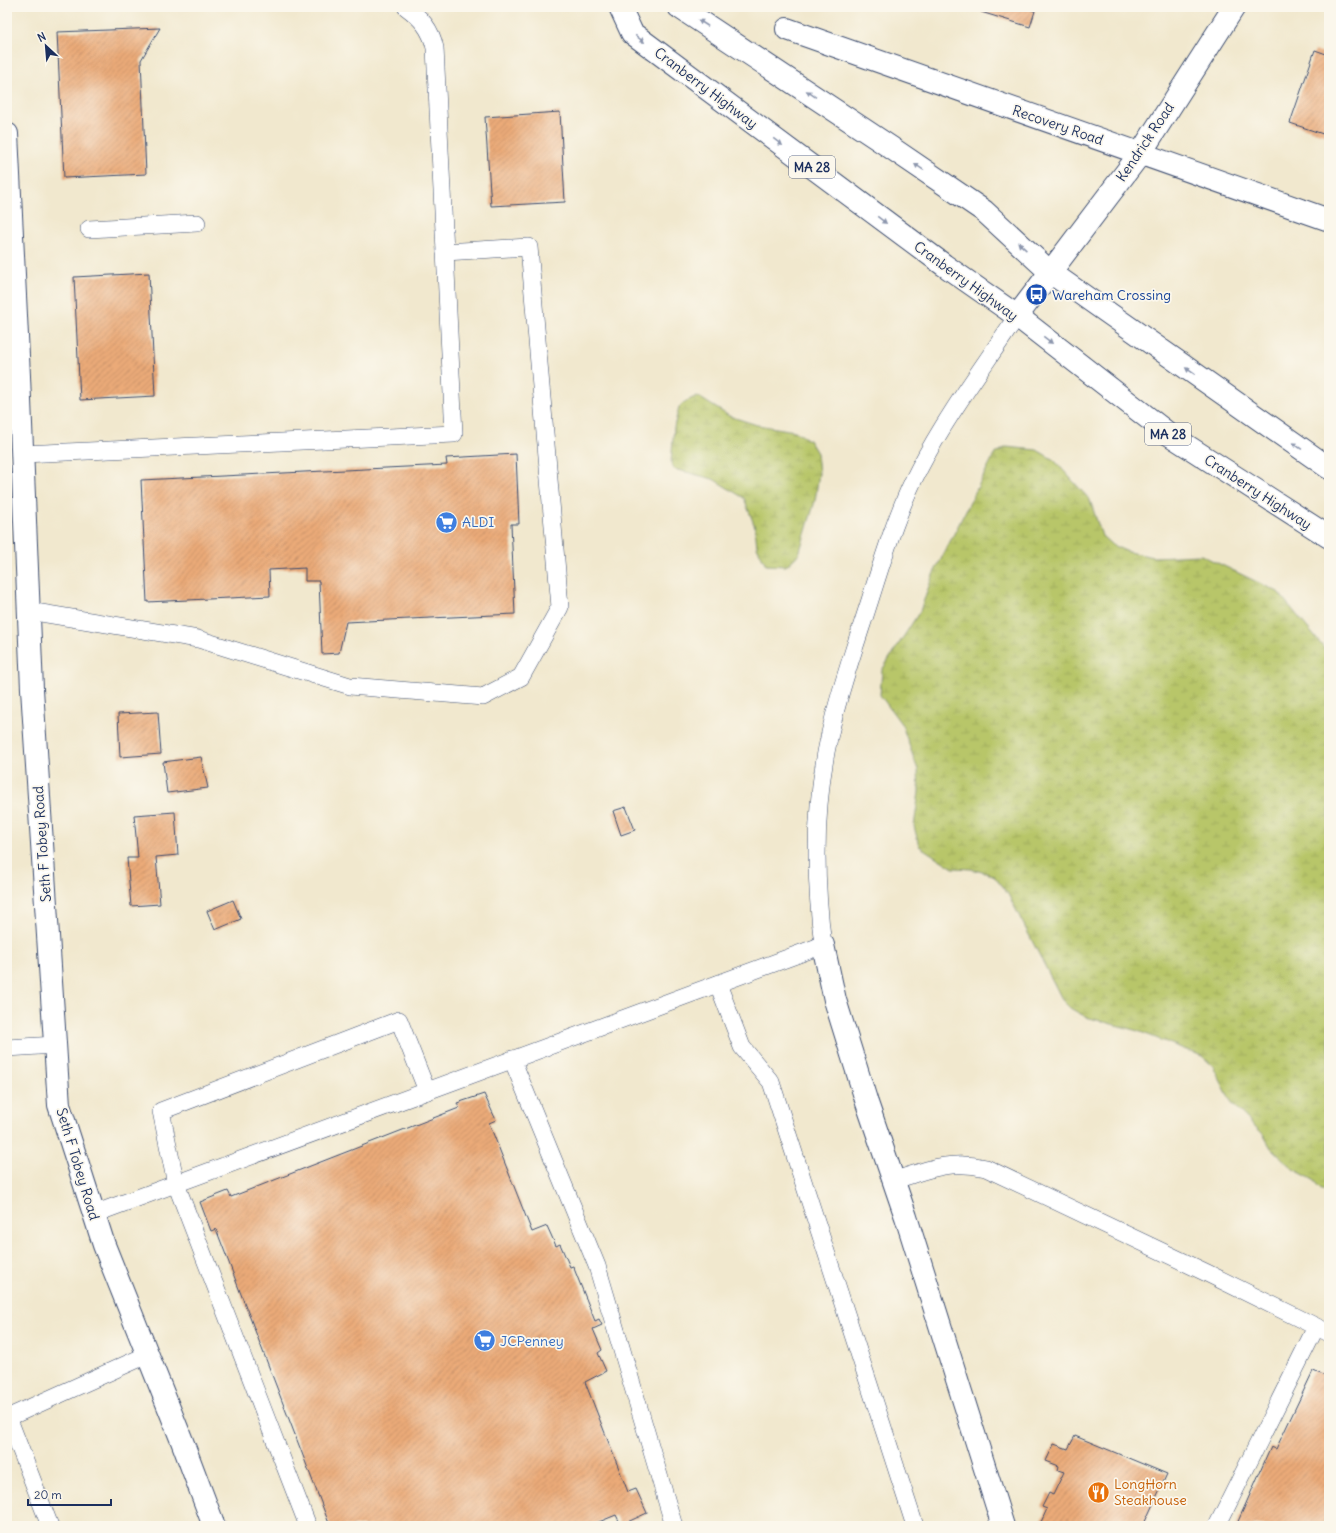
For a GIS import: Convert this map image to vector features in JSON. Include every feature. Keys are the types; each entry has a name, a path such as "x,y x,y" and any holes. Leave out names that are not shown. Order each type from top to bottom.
{"street":[{"name":"Cranberry Highway","path":"620,7 632,33 944,265 1017,316 1170,435 1329,537"},
{"path":"679,7 984,211 1050,272 1329,468"},
{"name":"Kendrick Road","path":"1017,316 1140,154 1234,7"},
{"name":"Recovery Road","path":"787,29 1329,220"},
{"name":"Seth F Tobey Road","path":"7,134 32,689 59,1106 104,1245 214,1526"},
{"path":"823,945 835,1000 1003,1526"}],"lane":[{"path":"22,454 454,434 435,48 426,25 414,8"},
{"path":"89,229 197,223"},
{"path":"29,611 198,639 350,686 483,697 521,677 560,607 529,247 445,252"},
{"path":"94,1214 823,945 818,906 816,872 819,798 830,733 853,652 905,500 920,468 940,432 1017,316"},
{"path":"718,984 742,1047 771,1082 915,1526"},
{"path":"308,1526 176,1184 161,1111 398,1020 427,1091"},
{"path":"7,1048 55,1045"},
{"path":"512,1059 597,1266 674,1526"},
{"path":"893,1181 947,1165 973,1165 986,1168 1208,1273 1323,1330 1217,1526"},
{"path":"50,1526 8,1417 147,1355"}],"green space":[{"path":"697,396 729,416 757,425 795,431 809,440 817,453 819,473 815,501 799,554 786,566 766,565 757,547 755,527 744,498 713,479 674,469 671,463 674,427 679,407 683,403"},
{"path":"1006,447 1037,450 1054,460 1090,500 1102,536 1112,545 1128,552 1154,557 1201,555 1278,592 1329,654 1329,1193 1320,1188 1312,1179 1293,1169 1271,1148 1263,1134 1233,1105 1213,1066 1202,1056 1138,1031 1086,1017 1070,1008 1063,1001 1008,894 993,875 971,869 953,868 919,846 914,826 919,792 918,770 902,725 880,695 882,670 920,611 933,575 994,455"}],"building":[{"path":"982,7 1022,7 1035,11 1030,27 981,12"},
{"path":"160,28 141,60 146,174 64,178 57,32"},
{"path":"1315,50 1329,55 1329,136 1290,123"},
{"path":"560,112 565,202 491,206 485,117"},
{"path":"149,273 155,396 80,400 74,277"},
{"path":"516,454 519,524 511,524 515,614 346,622 339,653 322,654 319,581 305,581 305,568 269,570 270,596 147,602 141,480 447,465 446,458"},
{"path":"158,712 161,754 120,757 118,714"},
{"path":"201,757 208,788 167,793 163,762"},
{"path":"626,807 635,830 621,835 613,811"},
{"path":"175,812 178,855 156,857 160,904 131,906 127,858 138,858 134,815"},
{"path":"233,900 241,919 215,930 207,911"},
{"path":"484,1094 496,1120 489,1123 532,1232 547,1226 556,1246 560,1244 570,1267 573,1266 595,1321 599,1319 602,1325 593,1329 602,1350 598,1353 606,1371 585,1382 628,1492 636,1489 647,1513 621,1525 616,1515 589,1526 330,1526 216,1229 211,1231 200,1202 228,1191 231,1197 459,1108 457,1103"},
{"path":"1313,1371 1329,1377 1329,1526 1236,1526 1271,1447 1276,1449"},
{"path":"1075,1436 1167,1474 1143,1526 1137,1524 1136,1526 1050,1526 1041,1522 1047,1509 1042,1507 1049,1493 1053,1495 1064,1472 1058,1470 1059,1466 1046,1461 1054,1444 1068,1449"}],"place":[{"name":"Wareham Crossing","path":"1037,295"},
{"name":"ALDI","path":"446,522"},
{"name":"JCPenney","path":"485,1341"},
{"name":"LongHorn Steakhouse","path":"1099,1492"}]}
